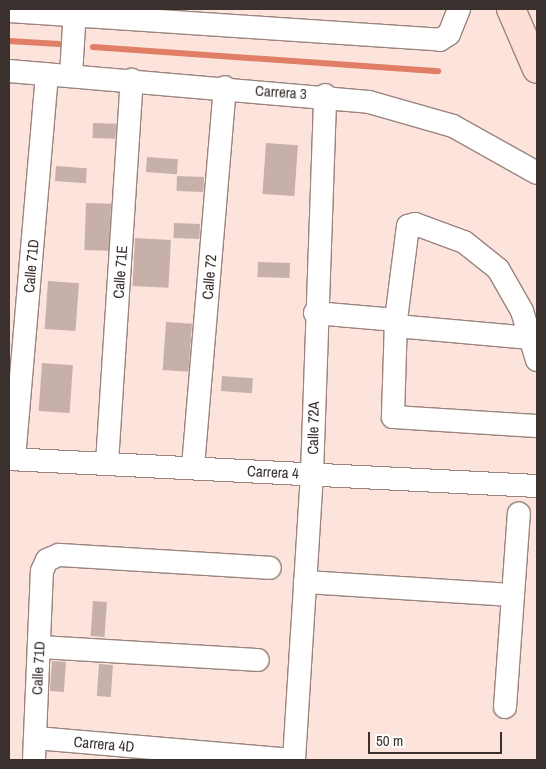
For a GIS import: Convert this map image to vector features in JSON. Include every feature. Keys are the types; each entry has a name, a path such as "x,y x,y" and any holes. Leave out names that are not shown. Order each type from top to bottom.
{"main road":[{"path":"511,9 537,69"}],"street":[{"path":"9,11 75,12 440,40 449,34 459,9"},
{"path":"71,76 75,12"},
{"name":"Carrera 3","path":"9,71 325,95 403,110 453,126 537,173"},
{"name":"Calle 71D","path":"12,459 47,74"},
{"name":"Calle 71E","path":"107,463 132,80"},
{"name":"Calle 72","path":"193,467 225,87"},
{"name":"Calle 72A","path":"293,760 312,474 315,313 325,95"},
{"path":"537,360 522,311 498,269 464,242 415,224 408,226 404,237 396,323 393,417 537,426"},
{"path":"315,313 530,338"},
{"name":"Carrera 4","path":"12,459 537,486"},
{"path":"505,707 520,514"},
{"name":"Calle 71D","path":"34,760 42,571 48,560 59,555 270,568"},
{"path":"305,582 513,595"},
{"path":"40,647 258,660"},
{"name":"Carrera 4D","path":"35,738 129,753 293,760"}],"building":[{"path":"93,123 116,124 115,139 92,138"},
{"path":"266,143 298,145 294,196 262,194"},
{"path":"147,157 178,159 177,174 146,172"},
{"path":"56,166 87,168 86,183 55,181"},
{"path":"177,176 204,177 203,192 176,191"},
{"path":"86,203 111,204 109,251 84,250"},
{"path":"174,223 200,224 199,239 173,238"},
{"path":"135,238 171,240 168,288 132,286"},
{"path":"258,262 290,263 289,278 257,277"},
{"path":"48,281 79,283 76,331 45,329"},
{"path":"166,322 192,324 189,372 163,370"},
{"path":"42,363 73,365 70,413 39,411"},
{"path":"222,376 253,378 252,393 221,391"},
{"path":"93,601 107,602 105,637 91,636"},
{"path":"52,661 66,662 64,692 50,691"},
{"path":"99,664 113,665 111,697 97,696"}],"waterway":[{"path":"9,41 59,44"},
{"path":"93,47 438,71"}]}
